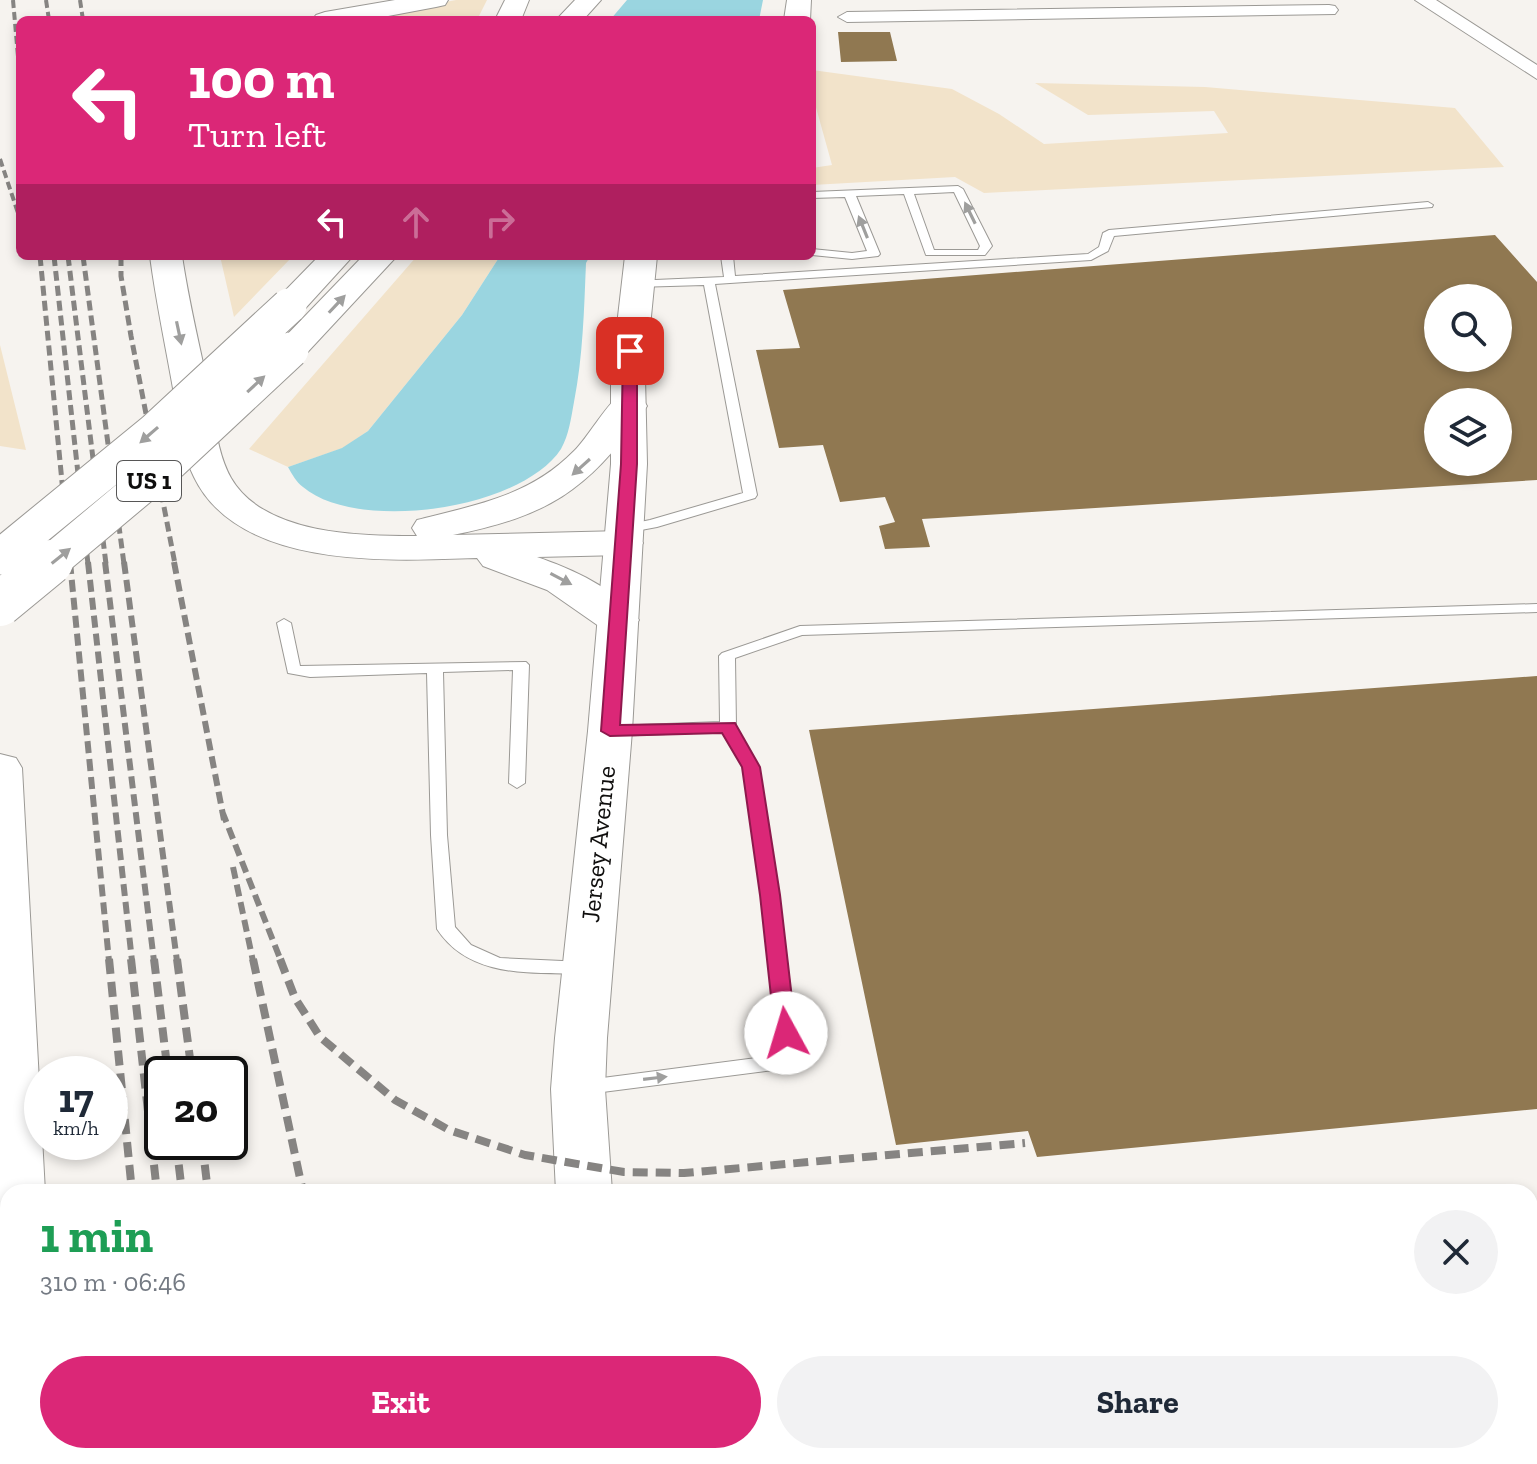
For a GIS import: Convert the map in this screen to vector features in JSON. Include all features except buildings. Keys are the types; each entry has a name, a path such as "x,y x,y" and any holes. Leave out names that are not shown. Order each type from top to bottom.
{"main road":[{"path":"347,16 436,0"},
{"path":"573,16 589,0"},
{"path":"167,260 178,327 210,470 224,494 256,519 290,533 351,545 424,539 624,536"},
{"path":"192,260 235,458 245,477 276,505 309,519 424,539 548,572 581,590 618,620"},
{"name":"US 1","path":"0,557 166,421 289,306 333,260"},
{"name":"US 1","path":"0,604 172,461 291,350 377,260"},
{"name":"Jersey Avenue","path":"584,1184 578,1089 585,968 610,731 624,536 628,377 639,270"},
{"path":"424,539 520,505 553,489 595,454 629,406"},
{"path":"0,768 4,977 17,1184"}],"street":[{"path":"1424,0 1537,73"},
{"path":"847,17 953,8 1329,10"}],"lane":[{"path":"816,195 849,193 958,189 986,246 981,253 930,253 908,191"},
{"path":"816,252 852,256 874,254 849,193"},
{"path":"639,270 709,281 1091,257 1104,249 1109,233 1428,205"},
{"path":"728,260 730,279"},
{"path":"624,536 652,524 750,495 709,281"},
{"path":"578,1089 789,1061 770,895 751,767 728,727 727,656 800,631 1537,608"},
{"path":"284,623 293,670 521,665 517,783"},
{"path":"435,668 439,835 446,929 465,949 497,964 585,968"},
{"path":"610,731 728,727"}],"shaded area":[{"path":"456,0 487,0 479,16 371,16"},
{"path":"816,71 952,89 999,114 1044,144 1228,133 1214,111 1088,115 1035,83 1205,87 1455,108 1504,167 984,193 955,177 816,185 816,167 832,165 816,107"},
{"path":"221,260 289,260 234,317"},
{"path":"414,260 497,260 462,315 368,431 343,448 288,467 249,449"},
{"path":"0,345 26,450 0,446"}],"water":[{"path":"627,0 763,0 760,16 613,16"},
{"path":"497,260 588,260 577,385 561,449 541,470 511,487 476,500 437,508 398,511 360,509 328,501 301,485 288,467 342,448 368,431 462,315"}],"railway":[{"path":"13,0 16,34"},
{"path":"46,0 48,16"},
{"path":"80,0 82,16"},
{"path":"0,159 16,207"},
{"path":"40,260 70,564"},
{"path":"54,260 88,564"},
{"path":"68,260 106,564"},
{"path":"84,260 124,564"},
{"path":"121,260 131,336 175,564"},
{"path":"70,562 109,961"},
{"path":"88,562 132,961"},
{"path":"105,562 154,961"},
{"path":"124,562 177,961"},
{"path":"174,562 223,812"},
{"path":"223,812 281,961"},
{"path":"223,812 224,820"},
{"path":"233,867 253,961"},
{"path":"109,959 131,1184"},
{"path":"131,959 156,1184"},
{"path":"154,959 166,1056"},
{"path":"177,959 190,1056"},
{"path":"253,959 301,1184"},
{"path":"280,959 295,998 320,1037 395,1100 449,1130 525,1155 624,1172 684,1173 1025,1143"},
{"path":"178,1160 181,1184"},
{"path":"204,1160 207,1184"}],"route":[{"path":"630,351 629,464 610,731 728,727 751,767 786,1033"}]}
